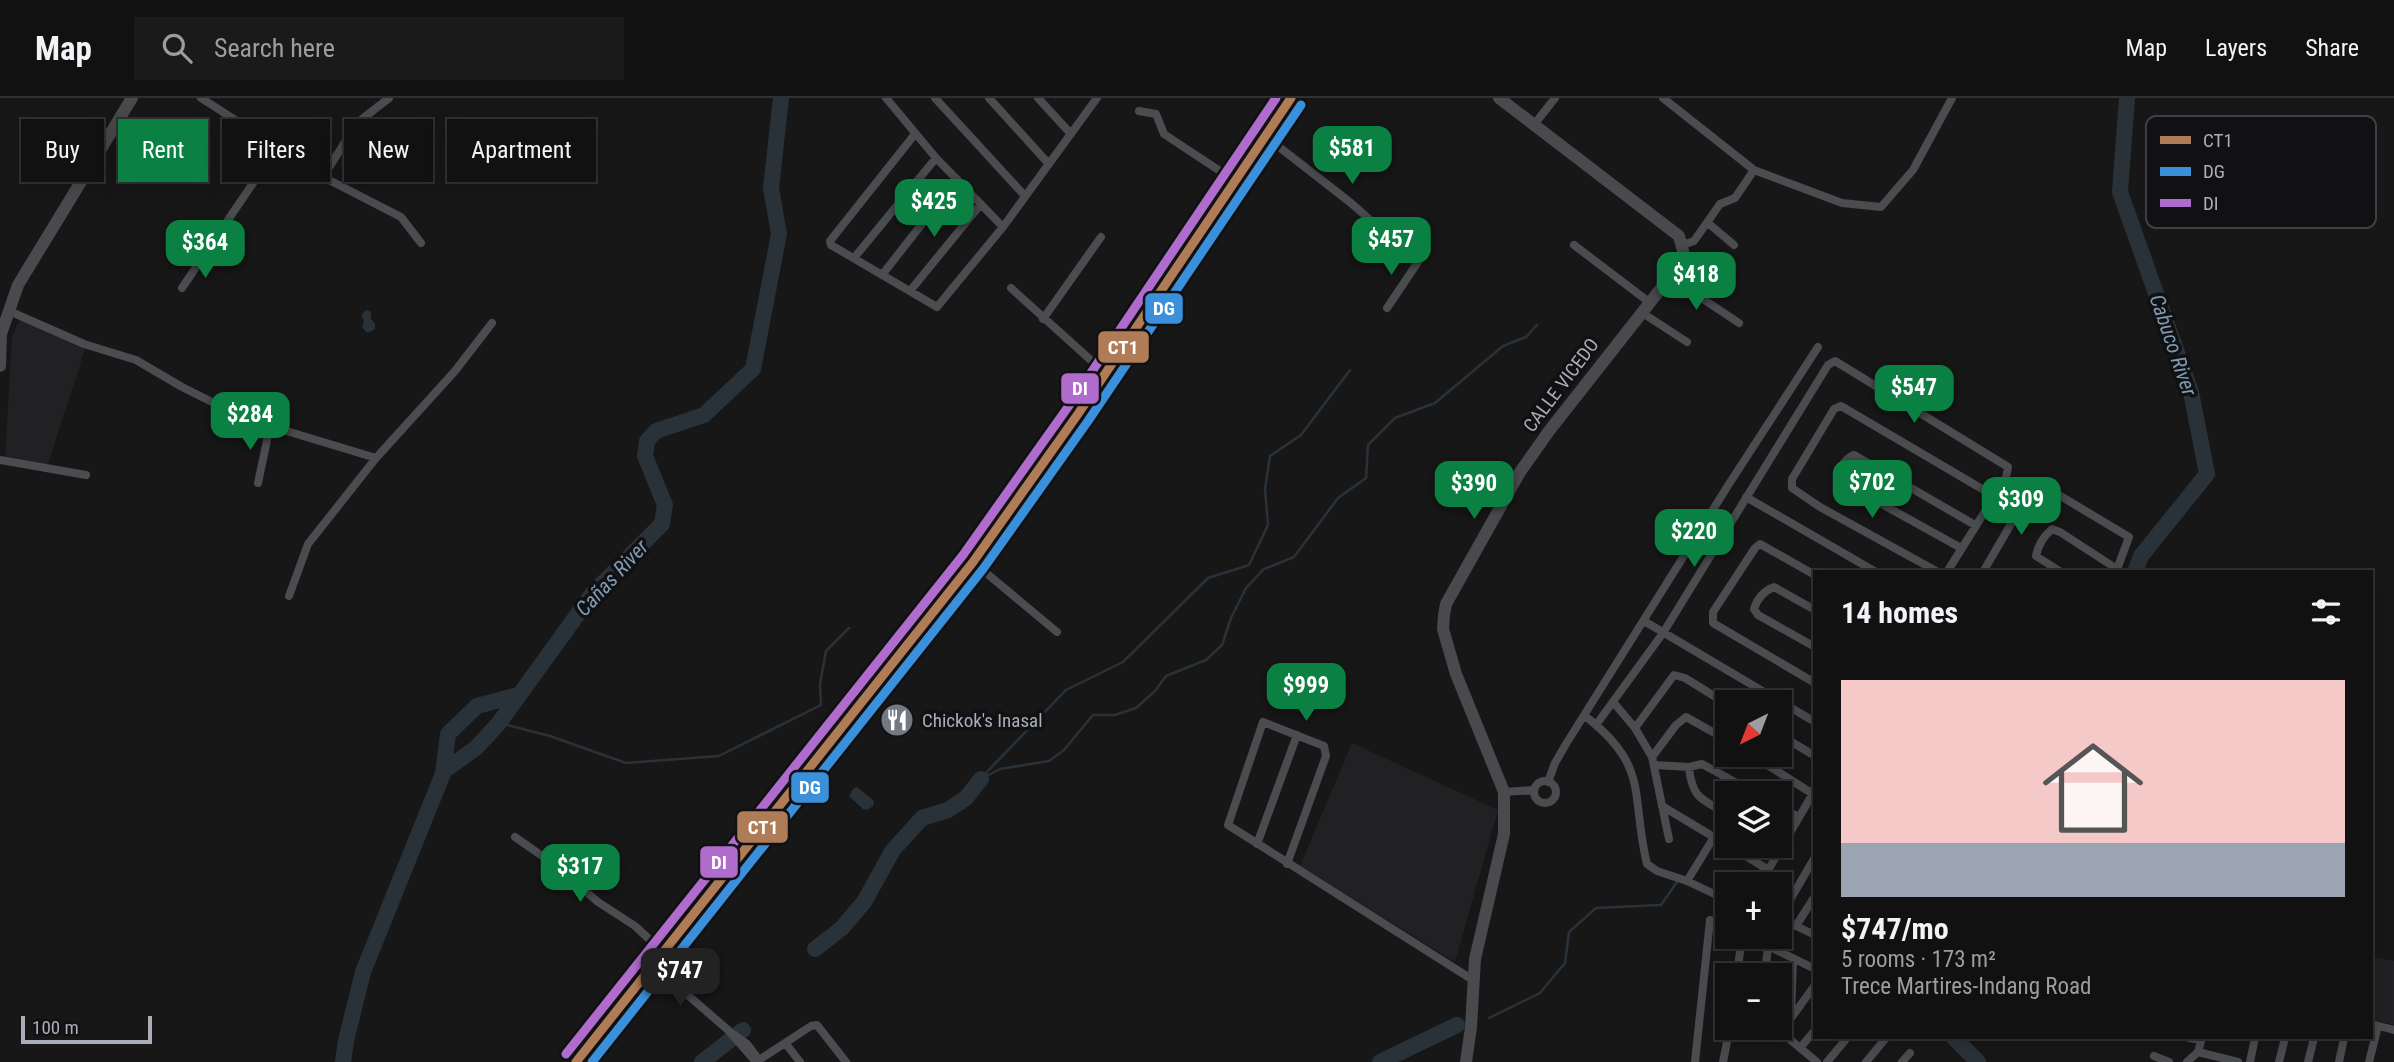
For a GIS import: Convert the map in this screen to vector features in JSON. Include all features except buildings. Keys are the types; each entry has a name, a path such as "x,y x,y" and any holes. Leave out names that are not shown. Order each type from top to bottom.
{"main road":[{"path":"576,1062 973,562 1291,98"}],"street":[{"path":"0,366 1,334 18,285 132,98"},
{"path":"201,98 235,119"},
{"path":"330,166 357,123 389,98"},
{"path":"886,98 936,158 1003,227"},
{"path":"935,98 1025,196"},
{"path":"989,98 1048,163"},
{"path":"1038,98 1071,134"},
{"path":"1499,98 1679,236 1682,245 1694,241 1720,204 1735,198 1754,170"},
{"path":"1533,126 1555,98"},
{"path":"1663,98 1754,170 1842,203 1881,207 1913,170 1952,98"},
{"path":"915,134 831,237 831,245 933,306 941,305 1003,227 1095,99"},
{"path":"1139,111 1156,114 1164,134 1235,181"},
{"path":"1265,136 1351,203 1418,262 1387,308"},
{"path":"854,258 936,158"},
{"path":"882,275 957,179"},
{"path":"330,181 401,217 421,243"},
{"path":"182,288 254,182"},
{"path":"910,291 981,204"},
{"path":"1708,223 1734,245"},
{"path":"1043,319 1101,237"},
{"path":"1574,245 1687,342"},
{"name":"CALLE VICEDO","path":"1466,1062 1475,959 1504,834 1504,792 1456,674 1443,629 1446,604 1520,472 1670,277 1684,255 1682,245"},
{"path":"1670,277 1738,323"},
{"path":"1011,288 1105,373"},
{"path":"9,311 84,344 136,360 224,408 270,426 376,458"},
{"path":"289,596 308,544 376,458 455,371 492,323"},
{"path":"1548,782 1555,763 1818,347"},
{"path":"1596,725 1663,633 1828,365 1835,360 2008,467 2006,478 1948,570"},
{"path":"1934,570 1820,507 1792,488 1793,479 1835,409 1840,406 1994,496"},
{"path":"258,483 270,426"},
{"path":"1961,548 1842,482 1838,477 1840,470 1848,458 1854,455 1975,525"},
{"path":"0,460 86,475"},
{"path":"1984,570 2029,493 2037,485 2047,488 2129,537 2116,570"},
{"path":"1746,497 1873,570"},
{"path":"2058,570 2036,556 2037,548 2052,529 2115,570"},
{"path":"1813,574 1760,544 1713,612 1713,623 1813,682"},
{"path":"973,562 1058,632"},
{"path":"1813,609 1774,587 1767,590 1754,609 1758,615 1813,647"},
{"path":"1644,621 1813,721"},
{"path":"1635,728 1674,675 1685,678 1715,697"},
{"path":"1614,703 1635,728 1653,761 1669,839"},
{"path":"1585,716 1620,751 1630,766 1635,779 1647,864 1657,871 1715,894"},
{"path":"1653,761 1676,725 1686,717 1715,733"},
{"path":"1287,864 1326,756 1324,746 1263,722 1228,825 1287,864 1473,979"},
{"path":"1257,844 1297,735"},
{"path":"1792,742 1813,755"},
{"path":"1653,761 1689,767 1702,764 1733,781"},
{"path":"1689,767 1690,785 1699,797 1715,807"},
{"path":"1772,767 1813,791"},
{"path":"1548,782 1553,784 1556,791 1551,801 1540,802 1534,790 1539,783 1548,782"},
{"path":"1504,792 1534,790"},
{"path":"1792,828 1813,794"},
{"path":"1662,806 1714,837 1687,881"},
{"path":"1792,813 1799,817"},
{"path":"514,837 555,865 598,902 635,926 662,951"},
{"path":"1749,858 1767,869"},
{"path":"1765,872 1773,858"},
{"path":"1792,898 1813,861"},
{"path":"1796,926 1813,899"},
{"path":"1695,1062 1710,920 1715,922"},
{"path":"1792,924 1813,934"},
{"path":"1774,949 1813,968"},
{"path":"1792,988 1793,959"},
{"path":"652,964 736,1037 757,1062 817,1025 846,1062"},
{"path":"1792,1015 1813,988"},
{"path":"2374,1025 2394,1030"},
{"path":"1800,1048 1813,1032"},
{"path":"1827,1062 1846,1039"},
{"path":"1866,1062 1885,1039"},
{"path":"2188,1062 2198,1052 2202,1039"},
{"path":"2250,1062 2255,1039"},
{"path":"2279,1062 2285,1039"},
{"path":"2308,1062 2314,1039"},
{"path":"2339,1062 2344,1039"},
{"path":"2369,1062 2372,1039"},
{"path":"1724,1062 1728,1040"},
{"path":"1790,1040 1817,1062"},
{"path":"786,1044 800,1062"},
{"path":"2198,1052 2238,1062"},
{"path":"1902,1062 1910,1053"},
{"path":"2154,1056 2169,1062"}],"shaded area":[{"path":"366,310 371,312 371,319 375,324 375,329 370,332 366,332 362,326 364,321 361,315"},
{"path":"20,319 85,349 47,467 5,459 12,336"},
{"path":"1352,743 1498,810 1455,962 1300,866"},
{"path":"857,787 874,801 873,806 867,810 849,796"},
{"path":"2373,956 2394,961 2394,1025 2373,1020"}],"waterway":[{"name":"Cañas River","path":"343,1062 363,972 444,771 476,748 499,723 593,593 662,524 665,505 645,456 647,441 656,431 704,415 753,369 779,234 771,188 781,98"},
{"name":"Cabuco River","path":"2127,98 2120,192 2191,392 2207,474 2141,556 2136,570"},
{"path":"981,779 1000,769 1049,761 1064,750 1093,715 1115,715 1136,708 1155,691 1166,676 1206,660 1222,645 1231,618 1246,588 1264,569 1294,557 1338,498 1366,478 1368,445 1395,418 1435,403 1503,346 1526,337 1537,325"},
{"path":"983,776 1066,690 1123,662 1208,578 1249,565 1268,525 1265,489 1270,456 1301,435 1350,370"},
{"path":"499,723 550,736 626,763 719,756 821,705 820,684 826,651 849,628"},
{"path":"443,774 448,734 477,706 518,695"},
{"path":"815,949 842,928 864,902 893,850 922,818 948,810 966,798 981,779"},
{"path":"1489,1018 1540,993 1565,963 1569,932 1596,908 1661,905 1677,882"},
{"path":"1380,1062 1457,1025"},
{"path":"702,1062 743,1030"},
{"name":"Cabuco River","path":"1955,1039 1978,1062"}],"transit line":[{"name":"DI","path":"566,1054 963,555 1068,407 1276,98"},
{"name":"CT1","path":"576,1062 973,562 1078,414 1291,98"},
{"name":"DG","path":"592,1062 983,569 1088,421 1301,105"}],"place":[{"name":"Chickok's Inasal","path":"897,720"}]}
